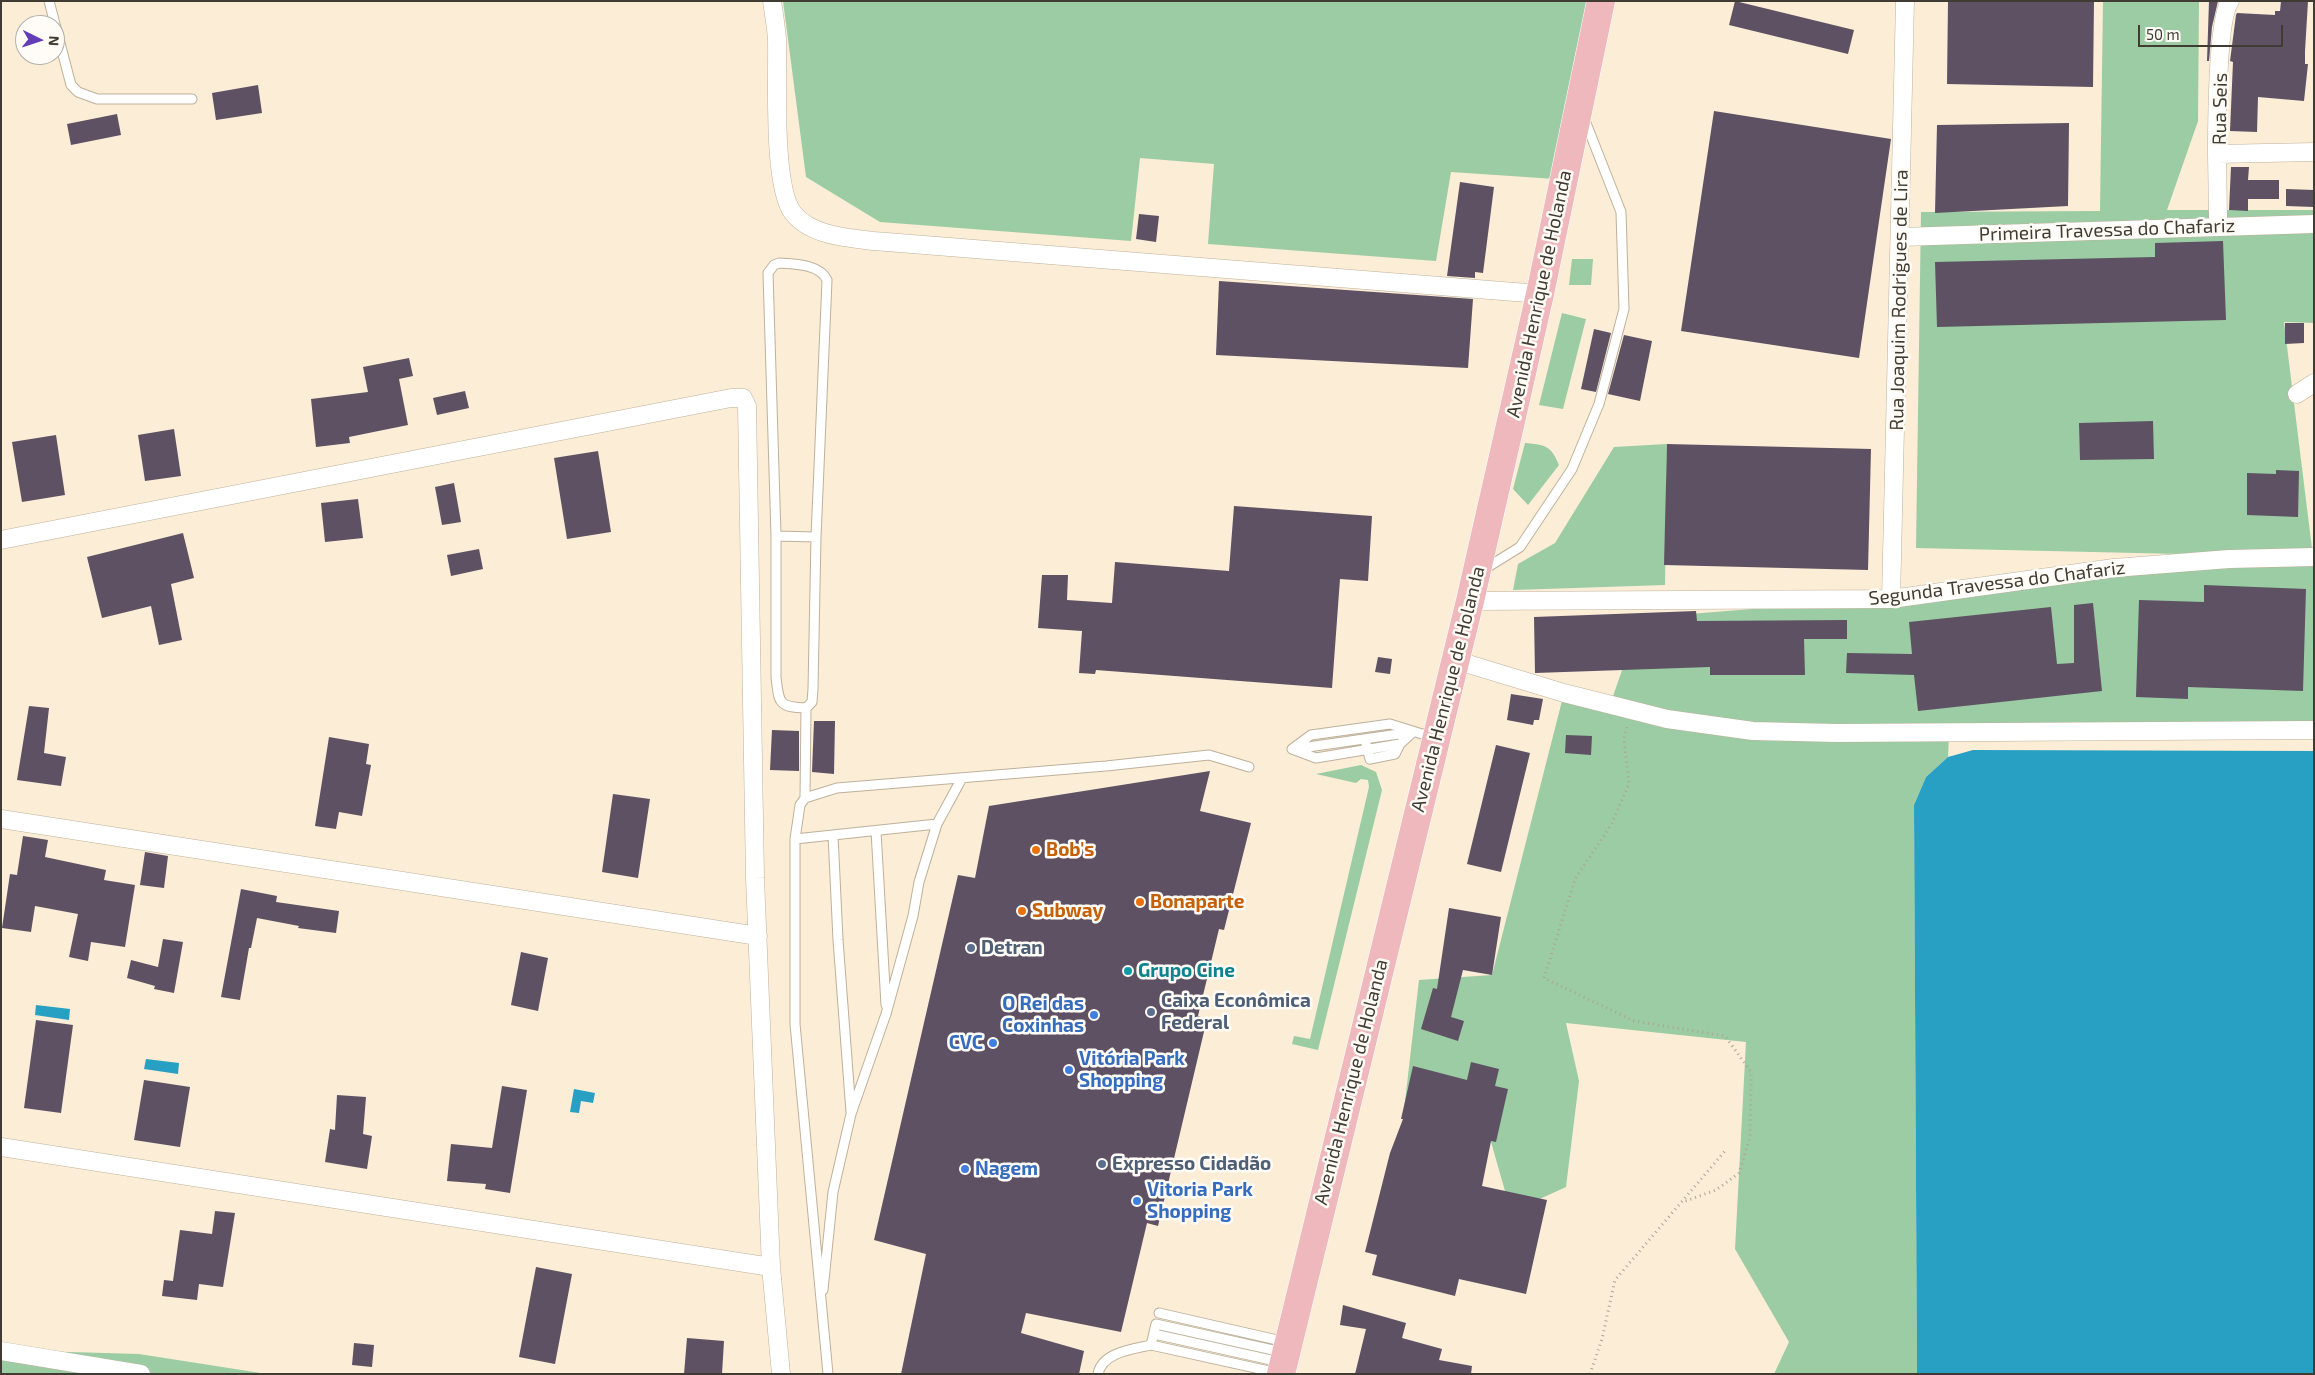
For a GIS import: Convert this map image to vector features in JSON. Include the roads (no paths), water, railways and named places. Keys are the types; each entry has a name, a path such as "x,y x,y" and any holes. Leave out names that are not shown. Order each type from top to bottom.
{"main road":[{"name":"Avenida Henrique de Holanda","path":"1283,1361 1425,732 1455,660 1470,601 1540,294 1601,1"}],"street":[{"path":"772,1 777,36 778,140 783,189 792,213 807,225 830,234 874,241 1540,294"},
{"name":"Rua Joaquim Rodrigues de Lira","path":"1891,599 1901,237 1905,1"},
{"name":"Rua Seis","path":"2230,1 2222,33 2218,154 2314,152"},
{"path":"2218,154 2218,217"},
{"name":"Primeira Travessa do Chafariz","path":"1901,237 2314,224"},
{"path":"2297,394 2314,382"},
{"path":"1,540 731,398 743,398 747,406 754,878 771,1267 781,1374"},
{"name":"Segunda Travessa do Chafariz","path":"1470,601 1891,599 2114,568 2229,559 2314,557"},
{"path":"1455,660 1564,693 1667,719 1753,731 1818,733 2314,730"},
{"path":"1,819 758,936"},
{"path":"1,1148 771,1267"},
{"path":"1,1352 141,1374"}],"lane":[{"path":"49,1 71,85 78,92 97,99 192,99"},
{"path":"1476,574 1520,547 1572,469 1599,404 1624,309 1621,212 1579,105"},
{"path":"806,708 784,706 778,698 776,677 776,536 768,273 778,263 815,268 824,273 826,280 816,537 813,689 812,702 806,708 806,798"},
{"path":"776,536 816,537"},
{"path":"1292,749 1310,735 1364,727 1390,724 1425,732"},
{"path":"1364,727 1367,750"},
{"path":"1292,749 1425,732"},
{"path":"1292,749 1316,758 1400,744 1425,732"},
{"path":"828,1374 795,1024 795,839 800,805 806,798 837,788 1106,766 1210,755 1248,766"},
{"path":"821,1315 833,1192 851,1114 886,1014 913,916 919,882 937,824 962,778"},
{"path":"795,839 937,824"},
{"path":"876,830 886,1014"},
{"path":"833,835 838,940 851,1114"},
{"path":"1159,1313 1283,1361"},
{"path":"1151,1344 1155,1329 1283,1361"},
{"path":"1098,1374 1103,1362 1119,1353 1151,1344 1283,1361"}],"water":[{"path":"1973,750 2314,751 2314,1374 1917,1374 1914,805 1926,777 1948,757"},
{"path":"36,1005 70,1009 69,1020 35,1015"},
{"path":"146,1059 179,1063 178,1074 144,1069"},
{"path":"574,1089 595,1093 593,1103 581,1101 579,1113 570,1112"}],"place":[{"name":"Bob's","path":"1036,850"},
{"name":"Bonaparte","path":"1140,902"},
{"name":"Subway","path":"1022,911"},
{"name":"Detran","path":"971,948"},
{"name":"Grupo Cine","path":"1128,971"},
{"name":"Caixa Econômica Federal","path":"1151,1012"},
{"name":"O Rei das Coxinhas","path":"1094,1015"},
{"name":"CVC","path":"993,1043"},
{"name":"Vitória Park Shopping","path":"1069,1070"},
{"name":"Expresso Cidadão","path":"1102,1164"},
{"name":"Nagem","path":"965,1169"},
{"name":"Vitoria Park Shopping","path":"1137,1201"}]}
